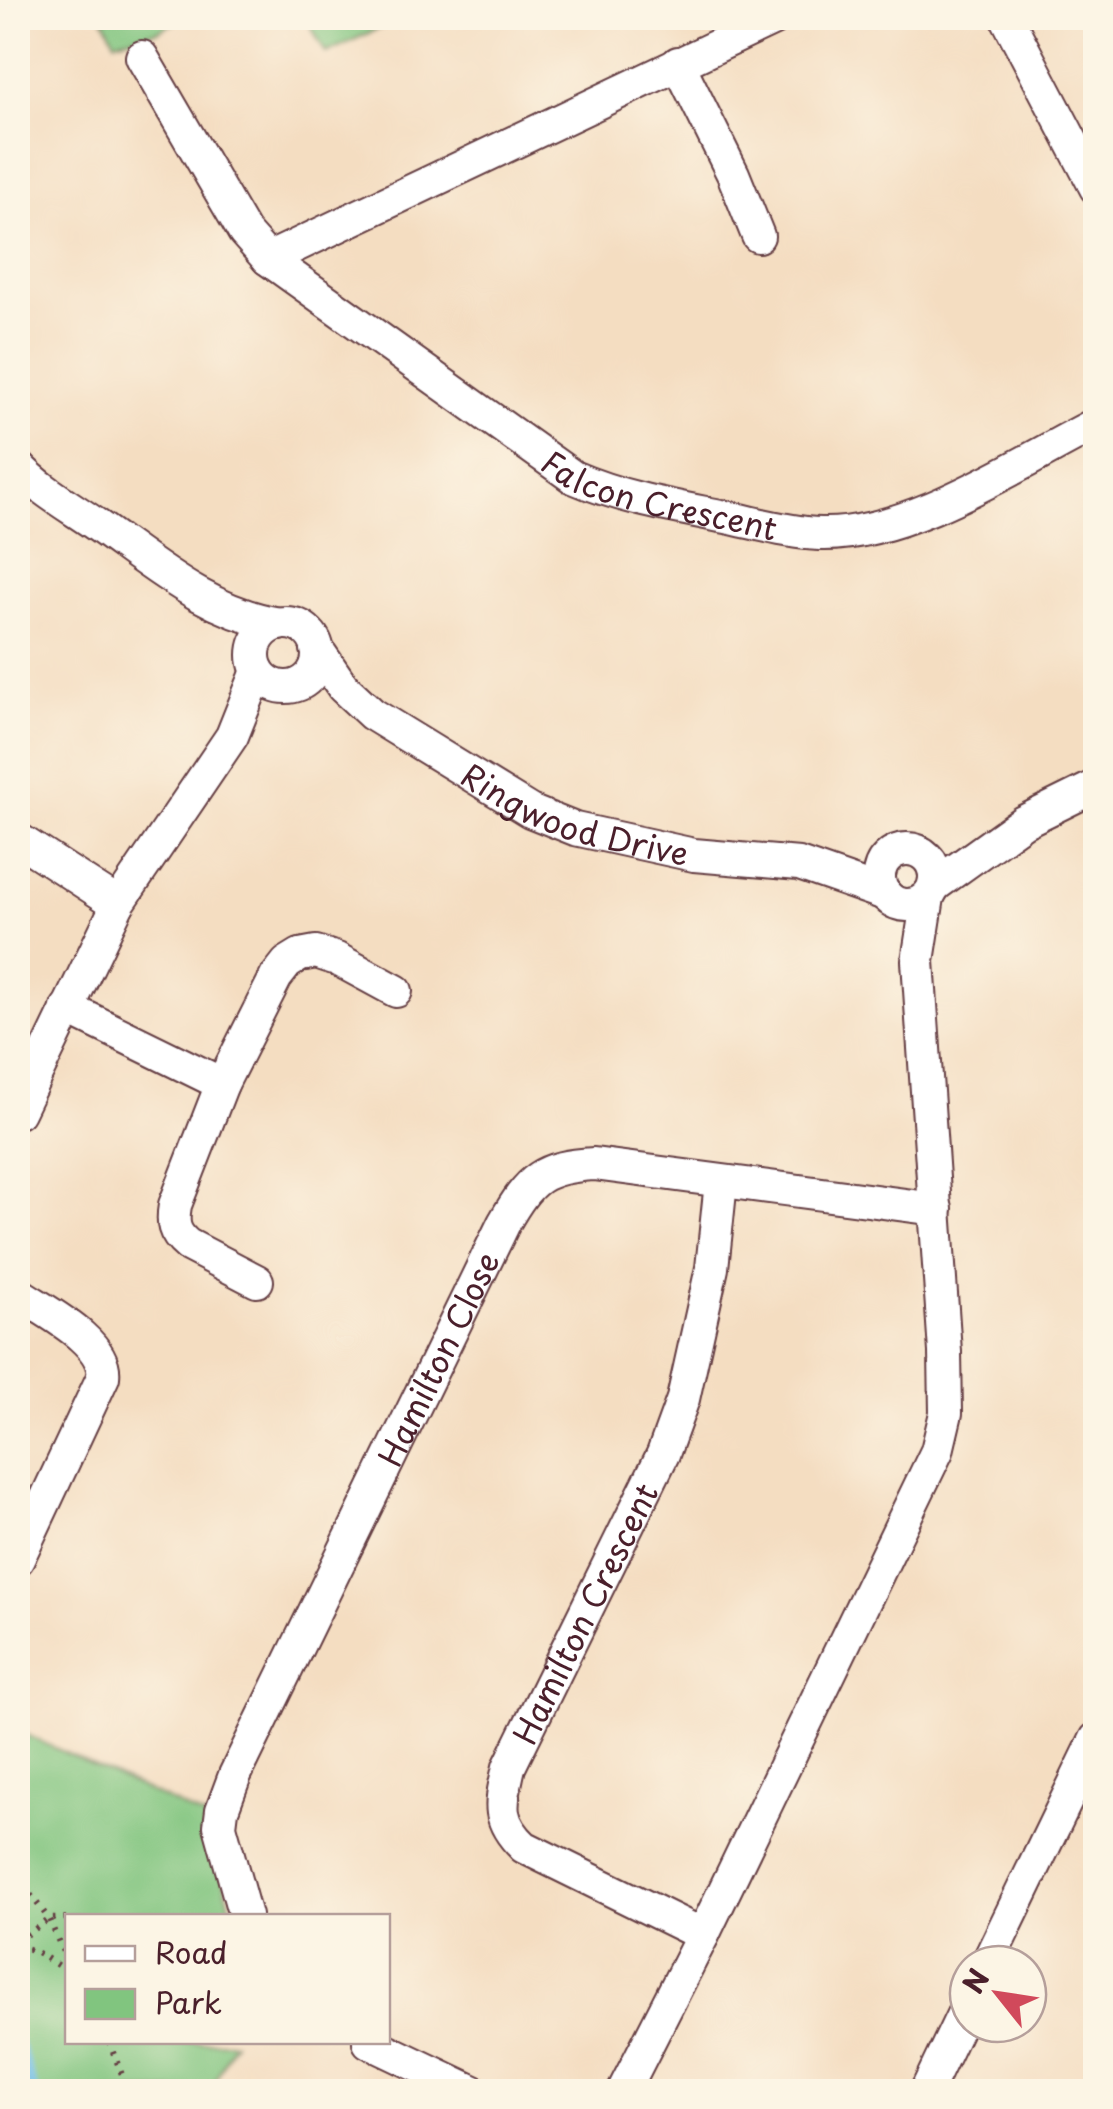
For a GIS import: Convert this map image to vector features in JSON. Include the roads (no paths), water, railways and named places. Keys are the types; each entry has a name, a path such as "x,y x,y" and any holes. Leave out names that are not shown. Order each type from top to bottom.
{"street":[{"path":"268,259 776,18"},
{"path":"1007,18 1096,188"},
{"name":"Falcon Crescent","path":"142,58 244,232 268,259 573,477 636,500 820,534 872,528 922,512 1096,424"},
{"path":"678,63 733,174 758,236"},
{"path":"18,466 53,495 200,597 242,615 294,624 306,631 317,649 314,669 308,678 291,687 232,736"},
{"path":"200,597 242,643 269,682 291,687"},
{"path":"18,1112 118,904 232,736 256,667 257,642 270,627 280,624"},
{"name":"Ringwood Drive","path":"317,649 343,687 372,714 484,786 575,829 694,855 798,864 904,852 1023,822"},
{"name":"Ringwood Drive","path":"291,687 372,714"},
{"name":"Ringwood Drive","path":"931,891 1023,822 1096,786"},
{"path":"18,839 118,904"},
{"path":"623,2092 937,1450 946,1413 918,961 932,863 904,852 880,870 880,881 903,920 918,961"},
{"name":"Ringwood Drive","path":"798,864 888,897"},
{"path":"888,897 911,905 931,891"},
{"path":"257,1281 188,1245 178,1238 174,1226 175,1205 222,1084 276,976 294,957 316,952 337,959 396,991"},
{"path":"66,1008 222,1084"},
{"name":"Hamilton Close","path":"245,1914 220,1826 229,1792 521,1194 547,1170 594,1164 936,1209"},
{"name":"Hamilton Crescent","path":"703,1934 524,1847 504,1824 501,1810 510,1767 663,1454 683,1399 712,1268 721,1182"},
{"path":"18,1293 80,1336 102,1356 104,1365 103,1377 18,1559"},
{"path":"997,1944 1096,1738"},
{"path":"374,2044 474,2092"},
{"path":"926,2092 949,2044"}],"waterway":[{"path":"18,2044 34,2092"}]}
